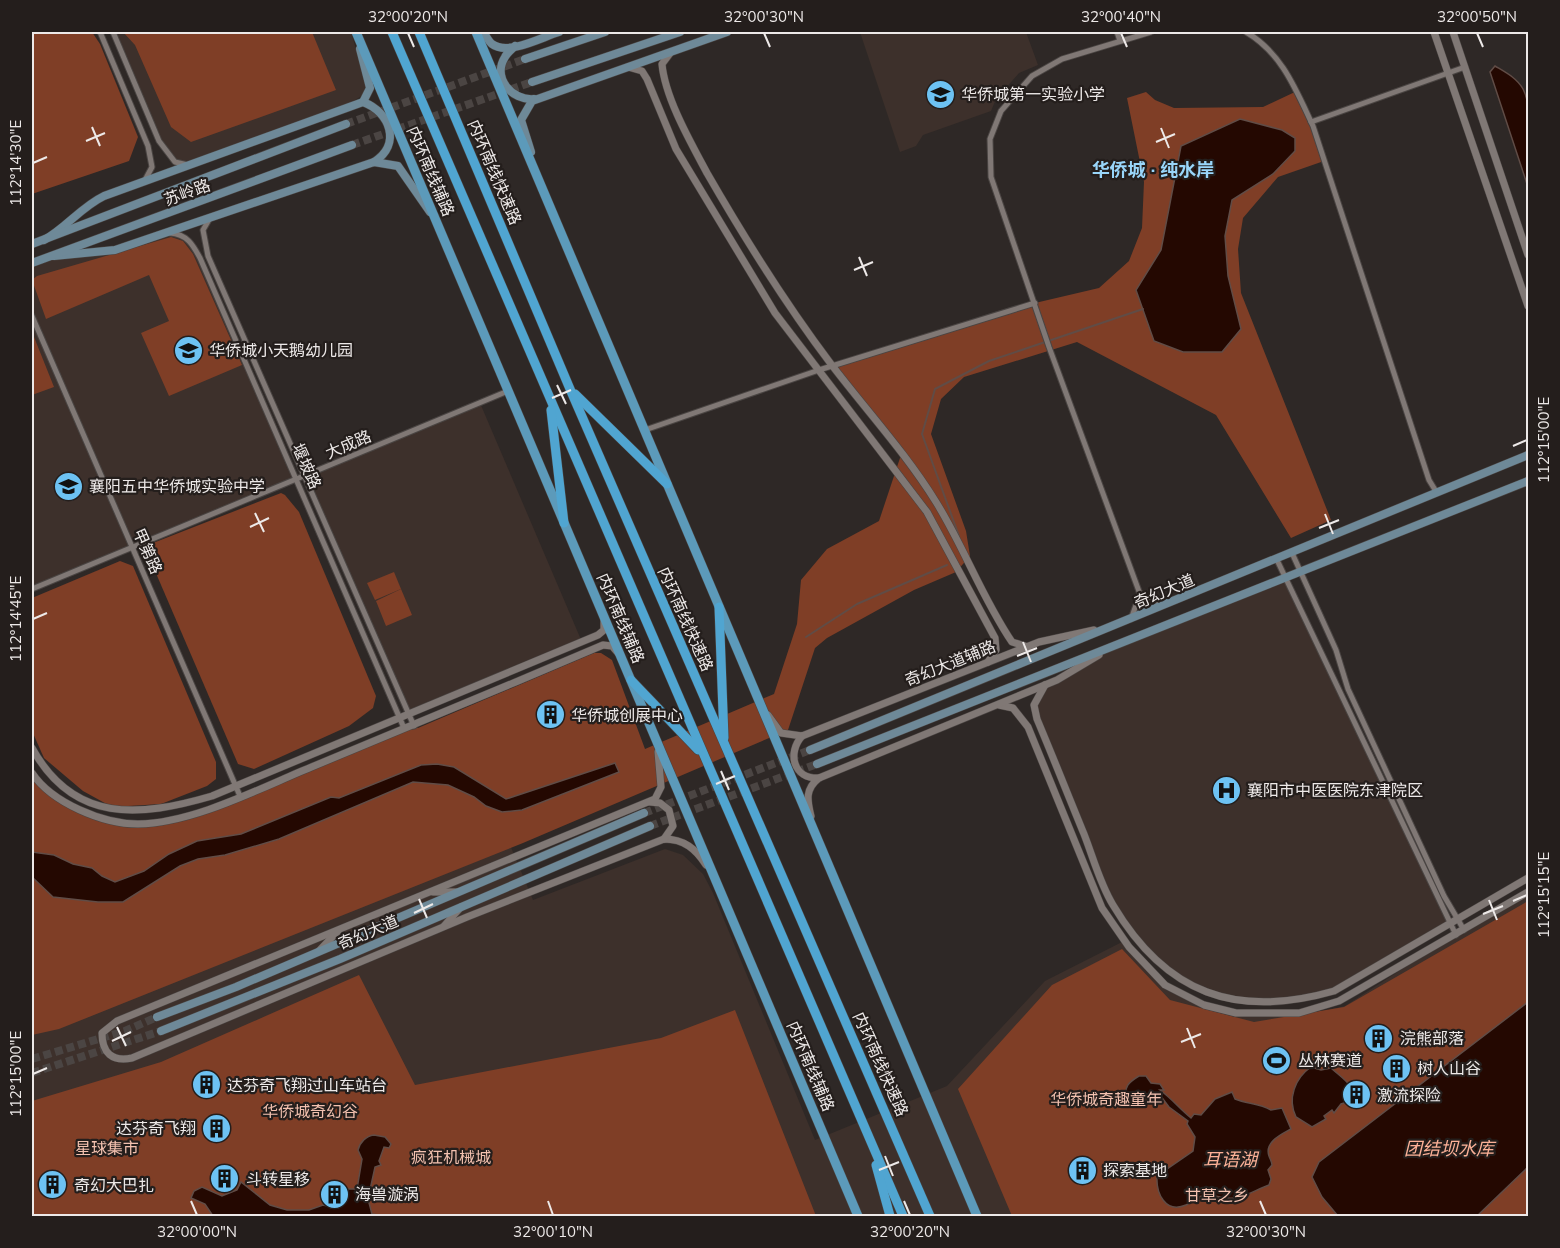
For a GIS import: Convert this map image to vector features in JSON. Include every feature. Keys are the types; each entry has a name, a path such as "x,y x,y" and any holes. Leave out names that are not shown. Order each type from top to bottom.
{"highway":[{"path":"392,32 903,1216"},
{"name":"内环南线快速路","path":"419,32 570,389 930,1216"},
{"path":"570,389 667,484"},
{"path":"549,399 564,523"},
{"path":"719,607 724,743"},
{"path":"631,680 702,754"},
{"path":"868,1133 890,1216"}],"main road":[{"path":"356,32 370,88 363,102"},
{"name":"内环南线辅路","path":"356,32 858,1216"},
{"path":"476,32 977,1216"},
{"path":"483,32 491,43 500,47 515,46 559,32"},
{"path":"525,59 605,32"},
{"path":"532,82 680,32"},
{"path":"542,188 521,120 525,109 538,99 727,32"},
{"path":"515,46 504,57 501,75 504,85 515,96 538,99"},
{"path":"44,240 53,235 85,205 104,195 363,102 375,106 383,116 389,130 390,145 386,154 374,162 115,250 54,256"},
{"name":"苏岭路","path":"32,244 346,124"},
{"name":"苏岭路","path":"32,263 352,145"},
{"path":"374,162 398,166 437,223"},
{"name":"奇幻大道","path":"810,750 1528,455"},
{"name":"奇幻大道","path":"817,764 1528,482"},
{"name":"奇幻大道","path":"156,1017 319,951 644,813"},
{"name":"奇幻大道","path":"161,1031 327,964 650,826"}],"street":[{"path":"100,32 148,146 152,167 144,182"},
{"path":"113,32 159,141 176,162 190,166"},
{"path":"1117,32 1120,41"},
{"path":"1131,619 1140,594 1049,347 991,177 990,140 1001,111 1032,76 1062,59 1151,32"},
{"path":"1246,32 1262,42 1291,77 1311,122 1429,480 1437,493"},
{"path":"1434,32 1528,306"},
{"path":"1453,32 1528,255"},
{"path":"671,52 662,64 663,73 691,143 729,211 787,304 832,366 902,452 936,502 1012,642 1028,647"},
{"path":"628,67 642,71 648,79 676,149 775,313 932,521 995,638 996,650 988,662"},
{"path":"1311,122 1465,67"},
{"name":"堰坡路","path":"210,218 203,230 208,256 307,477 414,726"},
{"name":"堰坡路","path":"166,233 181,234 193,245 200,258 404,728"},
{"path":"645,430 819,370 1035,303"},
{"name":"甲第路","path":"32,316 240,796"},
{"name":"大成路","path":"32,589 307,477 508,391"},
{"path":"1293,553 1336,650 1348,689 1464,930"},
{"path":"1277,560 1456,935"},
{"path":"1140,594 1165,605"},
{"path":"32,748 43,769 71,794 112,811 162,810 212,796 598,635 604,630 603,615"},
{"name":"奇幻大道辅路","path":"802,736 1028,647 1111,627"},
{"path":"32,773 64,802 109,822 140,824 164,821 240,796 404,728 414,726 603,645 612,646 621,656"},
{"path":"802,736 795,744 794,764 800,773 810,779 819,778 1045,685 1116,645"},
{"path":"1045,685 1034,705 1037,719 1112,904 1138,941 1175,978 1207,993 1235,1000 1300,1001 1334,991 1458,921 1528,878"},
{"path":"999,705 1013,708 1028,727 1102,908 1129,947 1165,985 1204,1005 1236,1013 1299,1013 1339,1001 1528,892"},
{"path":"762,708 782,733 802,736"},
{"path":"648,802 660,803 669,810 673,817 674,826 664,839 442,927 132,1058 116,1059 109,1056 104,1049 102,1033 117,1021 655,799 661,786 656,737"},
{"path":"817,839 807,799 809,789 819,778"},
{"path":"664,839 687,843 700,855 721,892"},
{"path":"427,892 457,891"},
{"path":"442,927 461,907"},
{"path":"319,951 340,929"},
{"path":"327,964 354,964"}],"shaded area":[{"path":"113,32 351,32 366,84 363,95 342,108 190,166 175,162 159,141"},
{"name":"华侨城第一实验小学","path":"860,32 1026,32 1038,65 1019,73 996,99 991,111 923,135 916,146 900,152"},
{"path":"166,233 181,234 193,245 298,480 32,589 32,263 54,256 115,250"},
{"path":"480,403 582,642 409,714 307,477"},
{"name":"襄阳市中医医院东津院区","path":"1285,577 1451,925 1334,991 1300,1001 1235,1000 1175,978 1138,941 1112,904 1034,705 1045,685 1115,645"},
{"path":"510,845 533,900 665,849 683,855 703,874 713,893 815,1140 947,1086 1045,981 1122,942 1166,990 1203,1008 1239,1017 1299,1017 1345,1006 1458,933 1528,895 1528,1216 32,1216 32,881"}],"green space":[{"path":"32,32 92,32 100,44 138,137 129,161 32,194"},
{"path":"123,32 312,32 336,90 191,142 171,127 135,45"},
{"path":"1297,91 1324,161 1278,177 1243,218 1238,249 1241,293 1331,520 1291,538 1216,415 1077,342 964,377 941,399 931,434 966,531 970,556 956,572 914,590 827,638 815,648 788,730 523,843 59,1029 32,1035 32,773 64,802 109,822 164,821 216,806 414,726 418,728 594,653 601,653 612,660 645,749 774,694 797,624 801,580 827,549 879,521 902,452 832,366 1035,303 1099,288 1129,261 1142,228 1144,182 1127,98 1146,92 1155,100 1174,108 1263,107"},
{"path":"171,237 183,241 193,254 242,365 169,396 141,333 169,321 149,275 46,319 32,280 37,276"},
{"path":"32,332 54,387 32,395"},
{"path":"281,493 299,512 376,696 373,708 349,726 254,769 238,764 148,550 153,543"},
{"path":"120,561 133,566 216,762 216,779 207,786 161,804 112,807 83,791 44,758 32,731 32,598"},
{"path":"394,572 401,589 375,600 367,583"},
{"path":"401,589 412,615 386,626 376,601"},
{"name":"华侨城奇趣童年","path":"1528,901 1528,1216 1012,1216 958,1089 1052,985 1122,949 1170,1000 1254,1022 1344,1007"},
{"name":"华侨城奇幻谷","path":"359,975 415,1085 661,1038 735,1010 816,1216 32,1216 32,1101 161,1062"}],"water":[{"path":"1495,66 1518,82 1527,99 1530,123 1528,187 1490,72"},
{"path":"1240,119 1282,130 1295,138 1295,151 1273,174 1232,200 1225,236 1228,276 1241,329 1222,352 1183,352 1154,341 1136,290 1161,250 1181,146"},
{"path":"615,763 619,772 522,810 502,812 448,785 413,782 279,839 225,855 198,859 180,866 123,902 53,897 32,877 32,852 54,855 73,864 92,868 115,882 144,871 169,854 197,841 241,834 331,797 339,798 421,765 437,764 454,767 506,799"},
{"name":"团结坝水库","path":"1528,1002 1528,1167 1477,1216 1338,1216 1322,1197 1312,1177 1319,1162"},
{"path":"1311,1067 1321,1070 1331,1068 1347,1082 1354,1095 1354,1100 1341,1104 1334,1113 1332,1110 1324,1116 1326,1119 1312,1127 1296,1117 1292,1103 1297,1083"},
{"name":"耳语湖","path":"1139,1076 1146,1076 1151,1083 1160,1084 1164,1090 1160,1090 1191,1118 1194,1114 1201,1115 1215,1099 1232,1092 1235,1099 1240,1101 1271,1110 1282,1108 1291,1129 1275,1139 1269,1147 1272,1165 1268,1170 1271,1179 1269,1185 1238,1197 1206,1195 1179,1207 1167,1204 1160,1195 1157,1176 1193,1151 1195,1137 1187,1124 1188,1121 1169,1107 1160,1095 1147,1094 1132,1102 1126,1098 1128,1085"},
{"path":"374,1135 385,1137 391,1144 389,1148 384,1147 379,1161 381,1165 375,1167 368,1199 372,1214 387,1216 213,1216 205,1204 191,1198 194,1191 202,1187 222,1196 237,1190 241,1182 270,1205 287,1210 309,1210 323,1205 336,1208 348,1197 348,1189 357,1189 362,1159 358,1150 364,1140"}],"waterway":[{"path":"959,536 922,434 935,389 989,361 1143,309"},
{"path":"806,637 857,604 947,565"}],"tunnel":[{"path":"346,124 525,59"},
{"path":"352,145 532,82"},
{"path":"644,813 810,750"},
{"path":"650,826 817,764"},
{"path":"32,1059 125,1031 157,1017"},
{"path":"32,1073 161,1031"}],"place":[{"name":"华侨城第一实验小学","path":"940,94"},
{"name":"华侨城小天鹅幼儿园","path":"188,350"},
{"name":"襄阳五中华侨城实验中学","path":"68,486"},
{"name":"华侨城创展中心","path":"550,715"},
{"name":"襄阳市中医医院东津院区","path":"1226,790"},
{"name":"浣熊部落","path":"1379,1038"},
{"name":"丛林赛道","path":"1277,1060"},
{"name":"树人山谷","path":"1396,1068"},
{"name":"达芬奇飞翔过山车站台","path":"206,1085"},
{"name":"激流探险","path":"1356,1095"},
{"name":"达芬奇飞翔","path":"217,1128"},
{"name":"探索基地","path":"1082,1170"},
{"name":"斗转星移","path":"225,1179"},
{"name":"奇幻大巴扎","path":"53,1185"},
{"name":"海兽漩涡","path":"334,1194"}],"district":[{"name":"华侨城 · 纯水岸","path":"1153,169"}],"park label":[{"name":"星球集市","path":"107,1148"},
{"name":"疯狂机械城","path":"451,1157"},
{"name":"甘草之乡","path":"1217,1195"}]}
